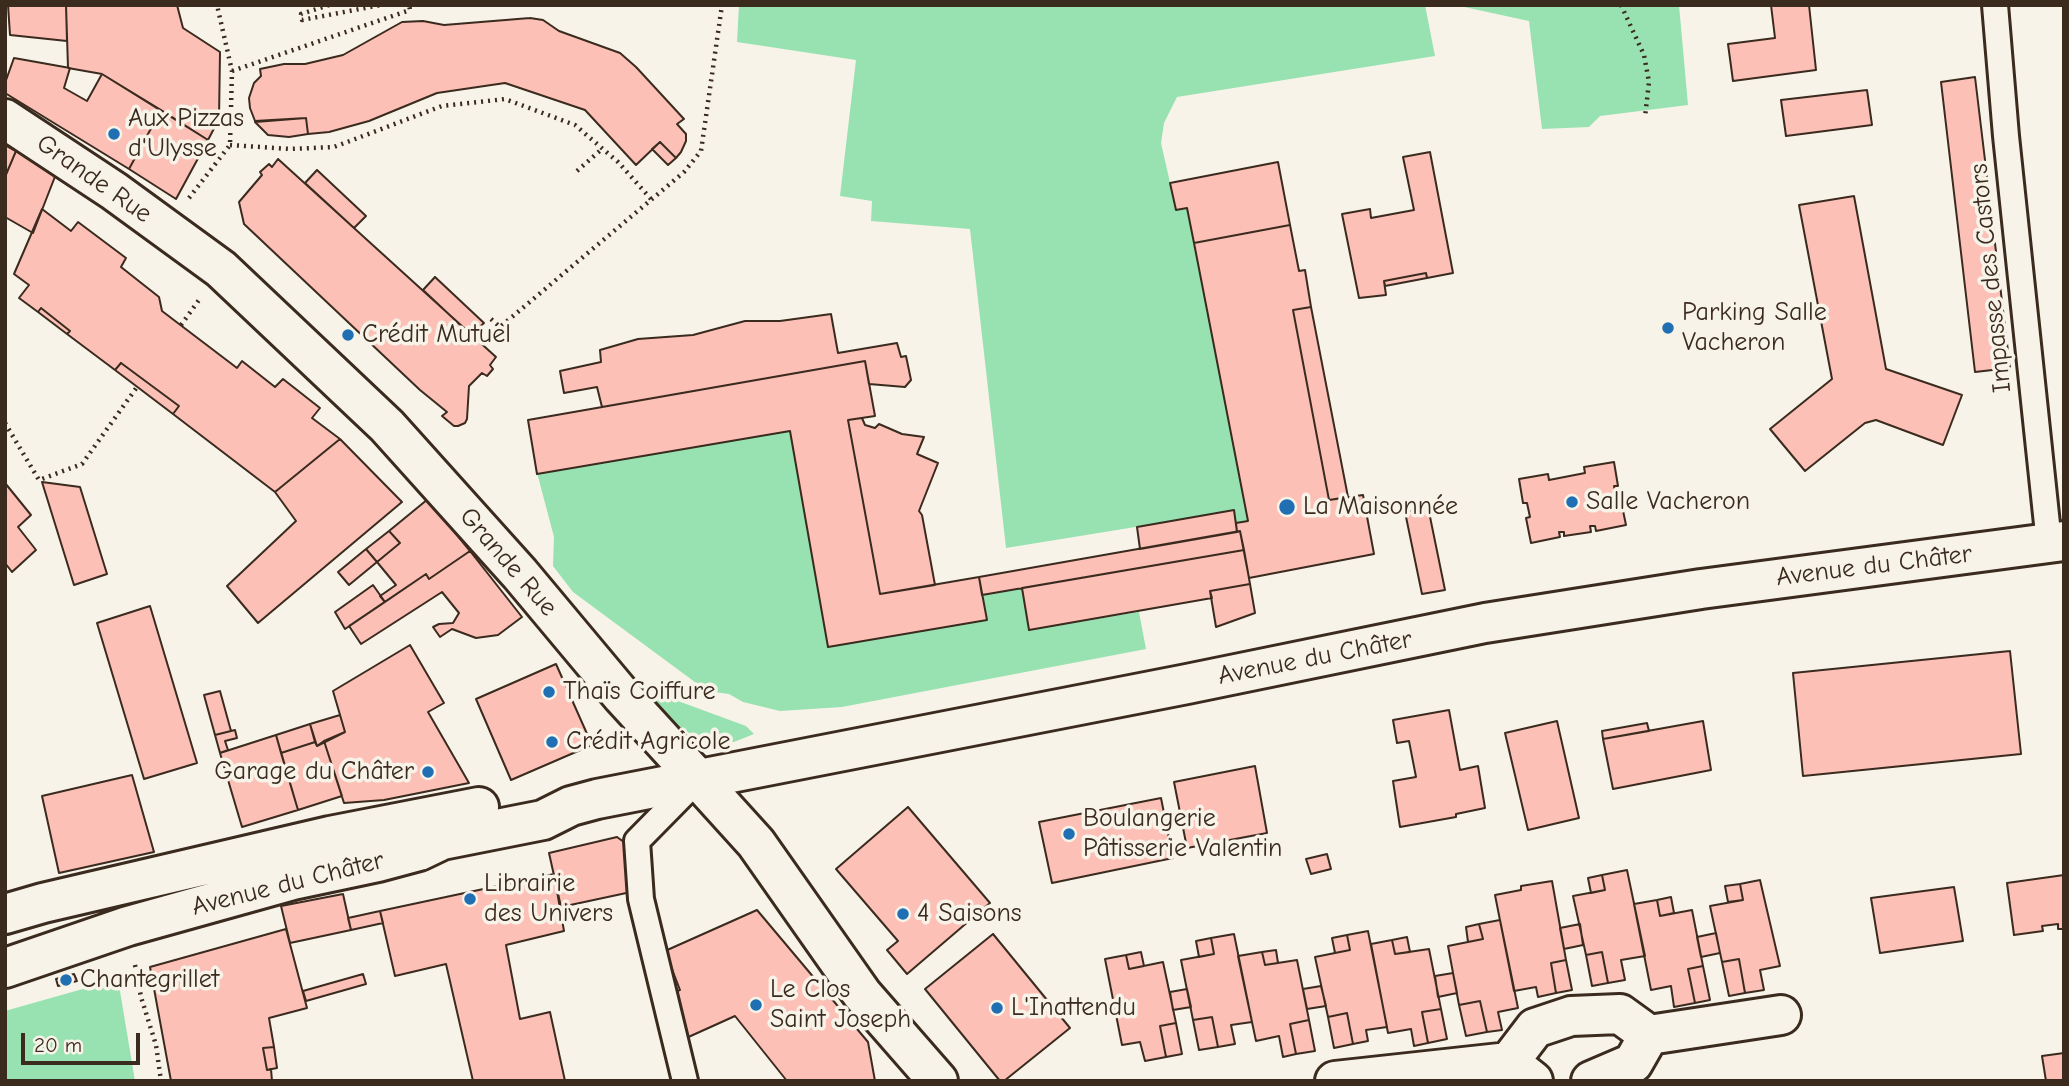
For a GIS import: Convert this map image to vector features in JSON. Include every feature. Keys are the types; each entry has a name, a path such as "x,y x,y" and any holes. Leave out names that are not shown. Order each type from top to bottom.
{"main road":[{"name":"Grande Rue","path":"5,119 114,191 221,269 387,426 520,574 622,696 756,843 862,994 938,1081"},
{"name":"Avenue du Châter","path":"5,968 128,926 293,880 419,851 442,840 543,820 571,806 698,779 1485,623 1701,589 2057,542"},
{"name":"Avenue du Châter","path":"5,914 43,902 330,836 508,801 571,806"},
{"path":"1335,1081 1521,1071 1535,1028 1571,1016 1620,1014 1649,1035 1781,1014"},
{"path":"1591,1081 1633,1063 1649,1035"}],"lane":[{"name":"Impasse des Castors","path":"1994,5 2006,136 2057,542"},
{"path":"685,1081 641,899 637,841 698,779"}],"path":[{"path":"198,187 230,145 232,71 217,5"},
{"path":"329,5 301,14 302,20 381,5"},
{"path":"232,71 410,10 409,5"},
{"path":"491,319 500,327 684,172 701,151 722,5"},
{"path":"1621,5 1644,55 1649,82 1645,117"},
{"path":"230,145 290,149 334,147 442,106 505,99 575,125 618,162 651,199"},
{"path":"577,172 602,149"},
{"path":"5,423 39,480 82,464 137,387"},
{"path":"128,926 141,997 156,1045 161,1081"}],"green space":[{"path":"739,5 1425,5 1435,56 1177,97 1164,123 1161,143 1176,209 1187,208 1248,521 1236,523 1234,511 1006,548 970,229 871,221 872,201 840,196 856,60 737,42"},
{"path":"1455,5 1679,5 1688,105 1600,116 1589,127 1542,129 1529,21"},
{"path":"790,431 828,647 986,620 982,595 1022,588 1029,630 1139,612 1146,649 842,707 780,711 743,702 729,694 707,691 573,592 553,566 554,537 536,469"},
{"path":"659,694 746,726 754,734 734,742 705,742 667,720 639,697"},
{"path":"118,979 135,1081 5,1081 5,1011"}],"building":[{"path":"8,5 66,5 67,41 10,35"},
{"path":"66,5 177,5 183,28 220,52 219,119 208,140 102,74 68,68"},
{"path":"1771,5 1809,5 1816,70 1733,81 1728,44 1775,38"},
{"path":"530,18 543,20 559,31 620,53 636,67 684,119 677,124 686,134 686,141 676,158 660,142 636,165 585,110 505,83 437,93 369,121 329,132 308,134 306,118 255,121 250,108 249,98 254,83 261,76 260,69 284,64 305,64 343,55 402,22 423,21 444,25"},
{"path":"14,58 70,68 64,88 87,101 102,74 161,110 129,169 5,93 5,83"},
{"path":"1975,77 2010,368 1975,372 1941,82"},
{"path":"1867,90 1872,125 1786,136 1781,100"},
{"path":"161,110 208,140 176,199 129,169"},
{"path":"306,118 308,134 289,137 268,135 255,122"},
{"path":"660,142 676,158 668,165 652,149"},
{"path":"5,145 16,151 5,177"},
{"path":"16,151 56,174 33,233 5,217 5,177"},
{"path":"1430,152 1453,273 1427,278 1426,273 1384,281 1386,295 1359,298 1342,214 1370,209 1371,218 1414,210 1403,157"},
{"path":"278,159 496,357 490,365 493,369 487,376 482,373 469,386 465,423 454,426 442,416 447,412 420,390 244,224 239,202 262,175 260,172 269,164 272,167"},
{"path":"1278,162 1290,225 1194,243 1187,208 1176,210 1170,183"},
{"path":"317,170 366,216 354,228 305,183"},
{"path":"1854,196 1886,369 1962,395 1943,445 1876,420 1865,423 1805,471 1770,429 1832,379 1799,205"},
{"path":"42,209 71,231 78,222 126,258 121,267 159,297 162,311 237,368 242,361 275,387 283,379 320,408 312,418 340,439 275,492 173,414 179,406 121,363 115,370 67,334 70,331 41,308 38,312 19,298 29,285 14,274"},
{"path":"1290,225 1299,271 1305,270 1311,307 1293,310 1329,500 1363,495 1374,554 1249,578 1236,523 1248,521 1194,243"},
{"path":"1426,273 1427,278 1385,286 1384,281"},
{"path":"435,277 484,323 471,335 423,290"},
{"path":"1311,307 1348,497 1329,500 1293,310"},
{"path":"41,308 70,331 67,334 38,312"},
{"path":"831,314 838,353 897,343 901,357 906,356 911,380 905,387 869,384 865,361 602,407 597,387 564,393 560,371 601,362 600,350 638,339 693,335 745,321 780,321"},
{"path":"865,361 875,416 848,420 880,594 979,577 987,620 828,647 790,431 537,474 528,420"},
{"path":"121,363 179,406 173,414 115,370"},
{"path":"862,418 865,425 875,428 879,424 902,434 924,437 917,454 938,463 919,511 935,585 880,594 848,420"},
{"path":"340,439 402,502 258,623 227,586 296,521 275,492"},
{"name":"Salle Vacheron","path":"1614,462 1618,486 1614,486 1617,502 1621,501 1626,525 1596,531 1595,526 1590,526 1591,532 1564,536 1564,532 1559,532 1560,537 1531,543 1526,518 1530,517 1527,503 1523,503 1519,479 1548,474 1549,480 1585,473 1584,467"},
{"path":"42,482 80,487 107,574 74,585"},
{"path":"5,483 31,515 18,527 36,550 12,572 5,563"},
{"path":"428,499 470,551 429,579 426,574 385,602 380,596 396,585 377,562 400,543 389,531"},
{"path":"1428,507 1445,590 1422,594 1405,512"},
{"path":"1234,510 1237,532 1140,549 1137,527"},
{"path":"389,531 400,543 377,562 366,549"},
{"path":"1240,531 1244,550 982,595 979,577"},
{"path":"366,549 377,562 349,585 338,572"},
{"path":"1244,550 1250,584 1210,591 1212,598 1029,630 1022,588"},
{"path":"470,551 522,617 498,635 476,638 452,629 440,637 433,627 453,623 459,613 442,592 361,644 349,626 426,574 429,579"},
{"path":"1250,584 1255,613 1216,627 1210,591"},
{"path":"373,585 385,602 345,629 335,612"},
{"path":"150,606 197,763 144,779 97,623"},
{"path":"410,645 444,703 428,712 469,783 384,800 344,803 324,741 345,732 333,691"},
{"path":"2010,651 2021,754 1803,776 1793,673"},
{"path":"556,664 592,745 511,780 476,699"},
{"path":"220,691 231,731 215,735 204,695"},
{"path":"1449,710 1460,770 1478,766 1485,808 1456,814 1456,817 1400,827 1393,781 1416,777 1409,741 1397,743 1393,720"},
{"path":"340,715 345,732 317,746 310,724"},
{"path":"1557,721 1579,818 1528,830 1505,733"},
{"path":"1703,721 1711,770 1613,789 1603,739"},
{"path":"1647,723 1649,731 1603,739 1602,731"},
{"path":"310,724 315,742 281,753 276,735"},
{"path":"235,730 237,738 225,741 228,750 220,753 215,735"},
{"path":"276,735 298,810 242,827 220,753"},
{"path":"324,741 342,796 298,810 281,753 315,742 317,746"},
{"path":"1255,766 1267,833 1187,848 1174,782"},
{"path":"132,775 154,852 59,873 42,796"},
{"path":"1161,798 1173,858 1052,883 1039,822"},
{"path":"908,807 990,903 907,974 887,950 898,941 836,869"},
{"path":"617,837 628,845 631,892 561,907 549,853"},
{"path":"1327,854 1331,869 1311,874 1306,859"},
{"path":"1627,870 1645,956 1621,960 1625,980 1608,983 1602,952 1586,955 1573,896 1605,890 1602,875"},
{"path":"554,874 564,931 506,945 520,1019 550,1012 565,1081 473,1081 446,964 395,976 380,911"},
{"path":"1602,875 1605,890 1591,893 1588,878"},
{"path":"2064,875 2064,929 2058,929 2058,924 2042,926 2043,931 2014,935 2007,883"},
{"path":"1760,880 1780,966 1760,970 1764,990 1745,993 1739,959 1722,962 1710,906 1743,900 1740,884"},
{"path":"1552,881 1566,960 1551,963 1556,993 1538,997 1536,987 1514,991 1495,895 1521,890 1521,886"},
{"path":"1740,884 1743,900 1728,902 1725,886"},
{"path":"1954,887 1963,941 1880,953 1871,898"},
{"path":"343,894 351,930 290,943 281,906"},
{"path":"1671,897 1674,913 1660,916 1657,900"},
{"path":"1657,900 1660,916 1692,910 1703,966 1688,969 1695,1003 1674,1007 1671,986 1651,990 1634,904"},
{"name":"Le Clos Saint Joseph","path":"757,910 868,1042 875,1081 787,1081 735,1016 684,1039 672,993 680,990 665,951"},
{"path":"380,911 383,923 351,930 348,918"},
{"path":"1500,920 1518,1008 1498,1012 1502,1030 1487,1032 1480,1001 1459,1005 1448,946 1483,939 1479,924"},
{"path":"1479,924 1483,939 1468,942 1466,927"},
{"path":"1580,924 1583,945 1564,949 1560,928"},
{"path":"286,929 307,1008 269,1018 274,1047 263,1048 267,1070 271,1069 272,1081 171,1081 150,967"},
{"path":"1368,931 1387,1027 1366,1030 1368,1041 1353,1044 1347,1013 1328,1017 1315,957 1350,950 1347,935"},
{"path":"1716,933 1720,953 1701,957 1697,937"},
{"name":"L'Inattendu","path":"993,934 1070,1028 1004,1081 1000,1081 925,989"},
{"path":"1234,934 1252,1022 1231,1025 1235,1044 1218,1047 1212,1017 1193,1020 1181,960 1214,954 1211,938"},
{"path":"1347,935 1350,950 1335,953 1332,938"},
{"path":"1407,937 1410,952 1395,954 1392,940"},
{"path":"1211,938 1214,954 1199,957 1196,941"},
{"path":"1392,940 1395,954 1429,949 1441,1009 1422,1012 1428,1043 1414,1046 1411,1029 1388,1033 1371,944"},
{"path":"1276,950 1278,963 1265,965 1262,952"},
{"path":"1141,952 1144,966 1129,969 1126,955"},
{"path":"1262,952 1265,965 1297,960 1309,1020 1290,1024 1296,1054 1283,1057 1279,1036 1256,1041 1238,956"},
{"path":"1602,952 1608,983 1592,986 1586,955"},
{"path":"1126,955 1129,969 1163,962 1176,1023 1160,1026 1166,1057 1145,1061 1140,1042 1122,1045 1105,959"},
{"path":"1739,959 1745,993 1729,996 1722,962"},
{"path":"1566,960 1572,990 1556,993 1551,963"},
{"path":"1703,966 1710,1000 1695,1003 1688,969"},
{"path":"1453,973 1457,993 1438,997 1435,976"},
{"path":"74,974 77,981 58,986 56,979"},
{"path":"363,974 366,984 306,1001 303,991"},
{"path":"1321,986 1326,1006 1307,1009 1303,989"},
{"path":"1187,989 1191,1007 1173,1010 1170,992"},
{"path":"1480,1001 1487,1032 1466,1036 1459,1005"},
{"path":"1441,1009 1447,1039 1428,1043 1422,1012"},
{"path":"1347,1013 1353,1044 1334,1048 1328,1017"},
{"path":"1212,1017 1218,1047 1199,1050 1193,1020"},
{"path":"1309,1020 1315,1051 1296,1054 1290,1024"},
{"path":"1176,1023 1182,1054 1166,1057 1160,1026"},
{"path":"274,1047 277,1068 267,1070 263,1048"},
{"path":"2064,1053 2064,1081 2046,1081 2042,1056"}],"place":[{"name":"Aux Pizzas d'Ulysse","path":"114,134"},
{"name":"Parking Salle Vacheron","path":"1668,328"},
{"name":"Crédit Mutuel","path":"348,335"},
{"name":"Salle Vacheron","path":"1572,502"},
{"name":"La Maisonnée","path":"1287,507"},
{"name":"Thaïs Coiffure","path":"549,692"},
{"name":"Crédit Agricole","path":"552,742"},
{"name":"Garage du Châter","path":"428,772"},
{"name":"Boulangerie Pâtisserie Valentin","path":"1069,834"},
{"name":"Librairie des Univers","path":"470,899"},
{"name":"4 Saisons","path":"903,914"},
{"name":"Chantegrillet","path":"66,980"},
{"name":"Le Clos Saint Joseph","path":"756,1005"},
{"name":"L'Inattendu","path":"997,1008"}]}
